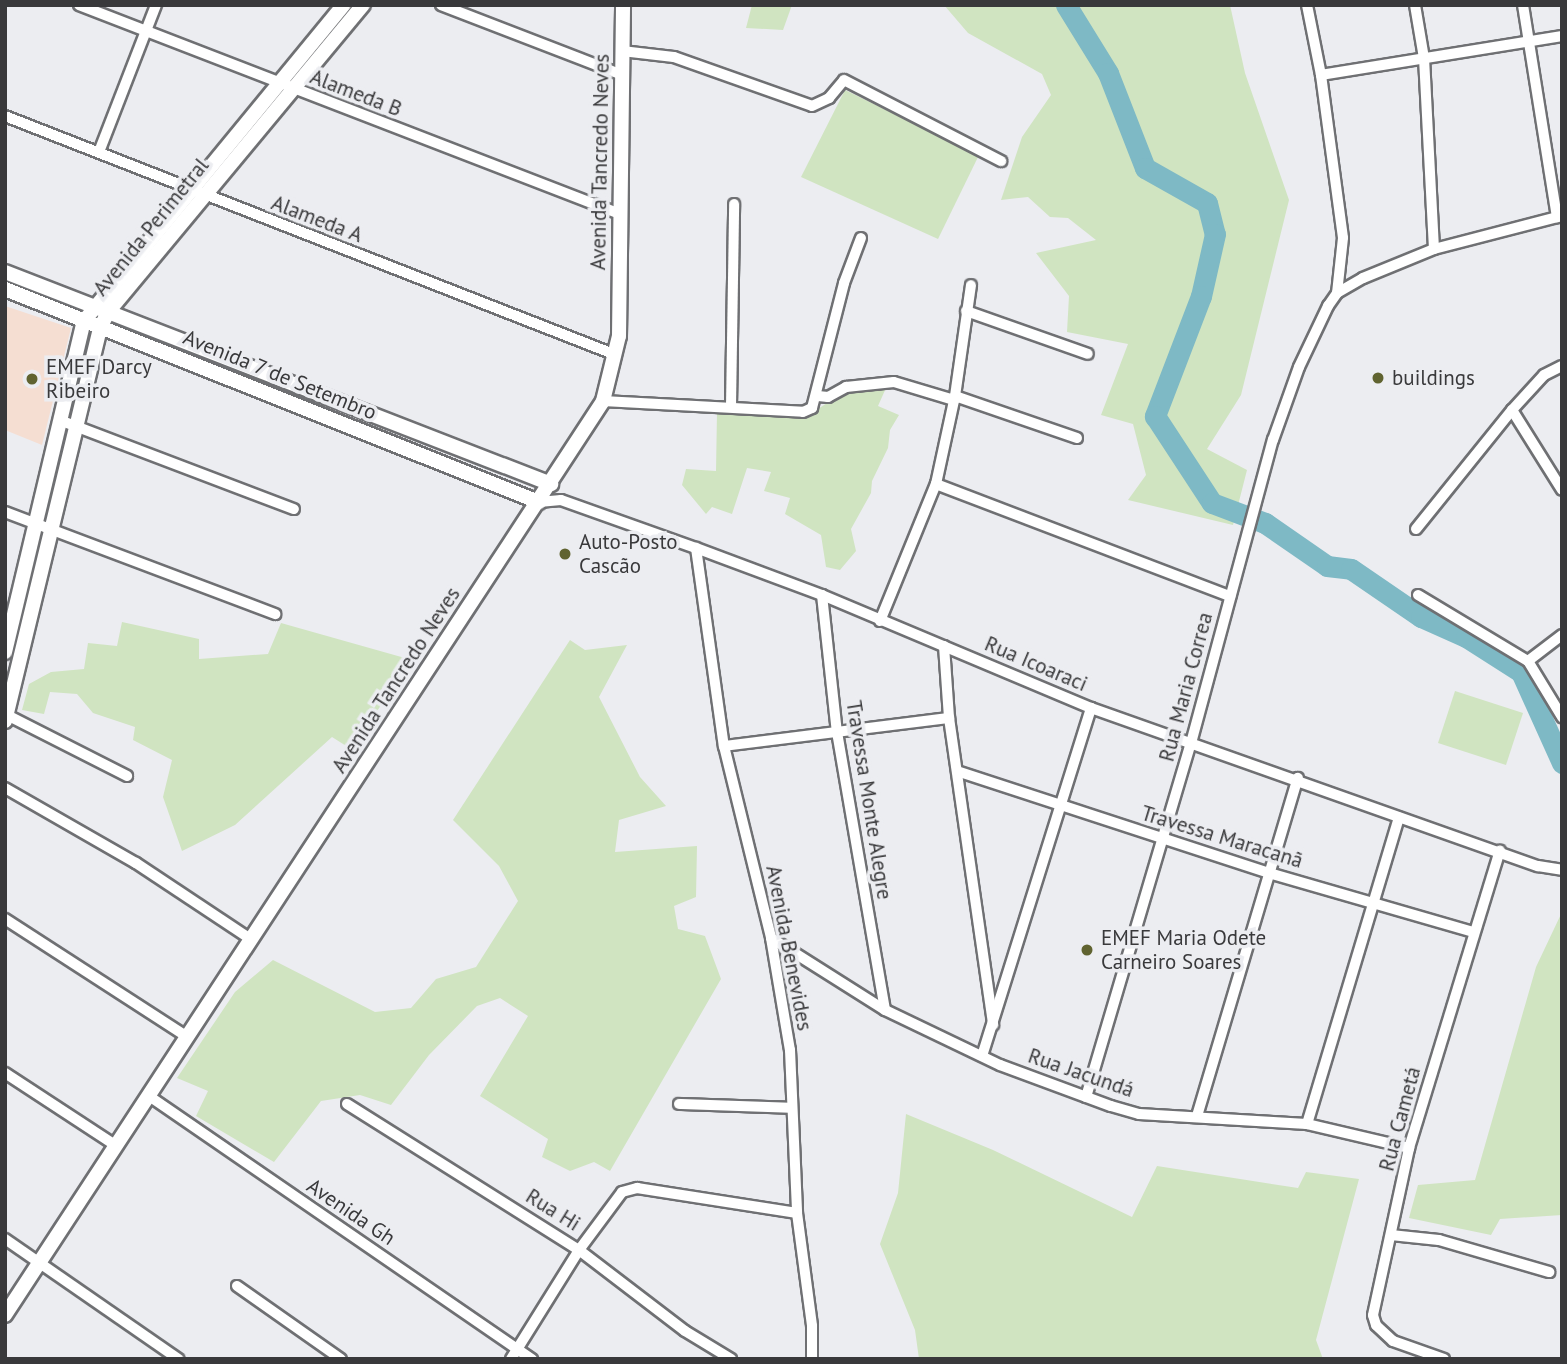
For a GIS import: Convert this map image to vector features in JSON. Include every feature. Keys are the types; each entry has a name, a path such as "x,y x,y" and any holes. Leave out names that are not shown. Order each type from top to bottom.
{"street":[{"name":"Alameda B","path":"79,5 292,90 620,214"},
{"path":"99,152 156,5"},
{"name":"Avenida Perimetral","path":"6,717 11,670 50,530 100,328 108,312 277,83 344,5"},
{"name":"Avenida Perimetral","path":"5,652 84,321 92,307 292,90 363,5"},
{"path":"441,5 622,75"},
{"name":"Avenida Tancredo Neves","path":"5,1315 603,401 616,355 623,5"},
{"path":"1307,5 1321,75 1343,238 1337,293"},
{"path":"1415,5 1423,58 1434,249"},
{"path":"1337,293 1363,278 1434,249 1559,217 1523,5"},
{"path":"1321,75 1562,36"},
{"path":"622,51 674,57 812,106 829,99 844,80 853,82 1001,161"},
{"name":"Alameda A","path":"5,116 616,355"},
{"path":"731,406 733,204"},
{"path":"603,401 803,412 817,404 844,283 861,238"},
{"path":"5,272 551,484 561,500"},
{"path":"880,621 936,484 955,398 971,285"},
{"name":"Avenida 7 de Setembro","path":"5,289 539,502"},
{"name":"Rua Maria Correa","path":"1086,1097 1160,838 1191,743 1253,510 1299,367 1337,293"},
{"path":"966,311 1088,354"},
{"path":"194,363 201,346"},
{"path":"1416,529 1512,410 1544,375 1562,366"},
{"path":"818,396 828,397 846,387 894,382 955,398 1077,438"},
{"path":"324,415 331,397"},
{"path":"1512,410 1562,490"},
{"path":"62,421 294,509"},
{"path":"936,484 1230,596"},
{"name":"Rua Icoaraci","path":"539,502 561,500 696,548 822,595 1091,708 1298,778 1399,817 1562,870"},
{"path":"5,512 275,614"},
{"name":"Avenida Benevides","path":"696,548 724,746 771,939 790,1050 797,1213 812,1359"},
{"name":"Travessa Monte Alegre","path":"822,595 836,732 885,1010"},
{"path":"1418,595 1528,661 1562,717"},
{"path":"1528,661 1562,635"},
{"path":"944,646 949,718 960,772 993,1025"},
{"path":"982,1056 1057,805 1091,708"},
{"path":"6,717 127,776"},
{"path":"724,746 949,718"},
{"name":"Travessa Maracanã","path":"960,772 1269,873 1474,932"},
{"path":"1197,1116 1298,778"},
{"path":"5,788 136,863 252,940"},
{"path":"1307,1124 1371,902 1399,817"},
{"name":"Rua Cametá","path":"1444,1359 1393,1341 1376,1325 1373,1315 1409,1148 1500,851"},
{"path":"5,919 187,1036"},
{"name":"Rua Jacundá","path":"771,939 885,1010 982,1056 1086,1097 1139,1114 1307,1124 1409,1148"},
{"path":"5,1073 116,1145"},
{"name":"Avenida Gh","path":"149,1096 514,1354 532,1359"},
{"name":"Rua Hi","path":"347,1104 579,1250 685,1331 731,1359"},
{"path":"680,1104 792,1108"},
{"path":"514,1354 614,1198 629,1189 797,1213"},
{"path":"1391,1235 1439,1240 1549,1272"},
{"path":"5,1238 178,1359"},
{"path":"237,1286 341,1359"}],"shaded area":[{"name":"EMEF Darcy Ribeiro","path":"5,306 71,328 42,445 5,430"}],"green space":[{"path":"752,5 792,5 783,30 746,28"},
{"path":"944,5 1230,5 1245,73 1289,200 1241,395 1207,449 1247,470 1233,525 1128,500 1146,475 1133,424 1101,415 1128,344 1067,332 1069,296 1036,253 1096,240 1068,218 1050,217 1028,197 1001,200 1022,137 1051,95 1042,74 968,33"},
{"path":"845,90 979,155 938,239 801,177"},
{"path":"886,388 878,406 899,415 890,430 888,448 872,481 871,493 851,529 856,551 840,570 826,567 821,535 785,514 790,498 764,491 771,472 747,468 732,514 712,507 706,514 682,485 686,469 716,471 717,412 809,415 842,393"},
{"path":"122,622 199,639 199,659 268,654 281,623 412,660 351,749 332,737 235,825 182,851 163,797 172,760 133,740 135,727 93,713 77,694 50,692 44,714 22,710 29,684 51,672 84,669 88,643 117,646"},
{"path":"570,640 585,650 627,645 599,697 640,777 666,806 619,820 615,852 697,846 696,897 674,906 678,929 705,936 721,979 610,1171 594,1162 570,1171 542,1157 548,1139 480,1096 528,1016 500,998 477,1006 429,1055 391,1105 360,1095 321,1101 274,1162 196,1116 208,1091 177,1078 235,992 273,960 375,1012 411,1008 436,979 476,967 518,901 499,866 453,820"},
{"path":"1455,691 1523,713 1506,765 1438,743"},
{"path":"1562,912 1562,1215 1500,1219 1491,1235 1409,1218 1418,1185 1475,1180 1536,967"},
{"path":"906,1114 993,1150 1132,1217 1157,1166 1298,1188 1306,1172 1359,1179 1316,1340 1323,1359 919,1359 915,1330 880,1244 898,1193"}],"waterway":[{"path":"1066,5 1108,73 1145,168 1207,203 1215,234 1201,296 1155,416 1212,503 1265,523 1327,566 1351,569 1421,617 1466,637 1521,672 1562,763"}],"place":[{"name":"buildings","path":"1378,378"},
{"name":"EMEF Darcy Ribeiro","path":"32,379"},
{"name":"Auto-Posto Cascão","path":"565,554"},
{"name":"EMEF Maria Odete Carneiro Soares","path":"1087,950"}]}
